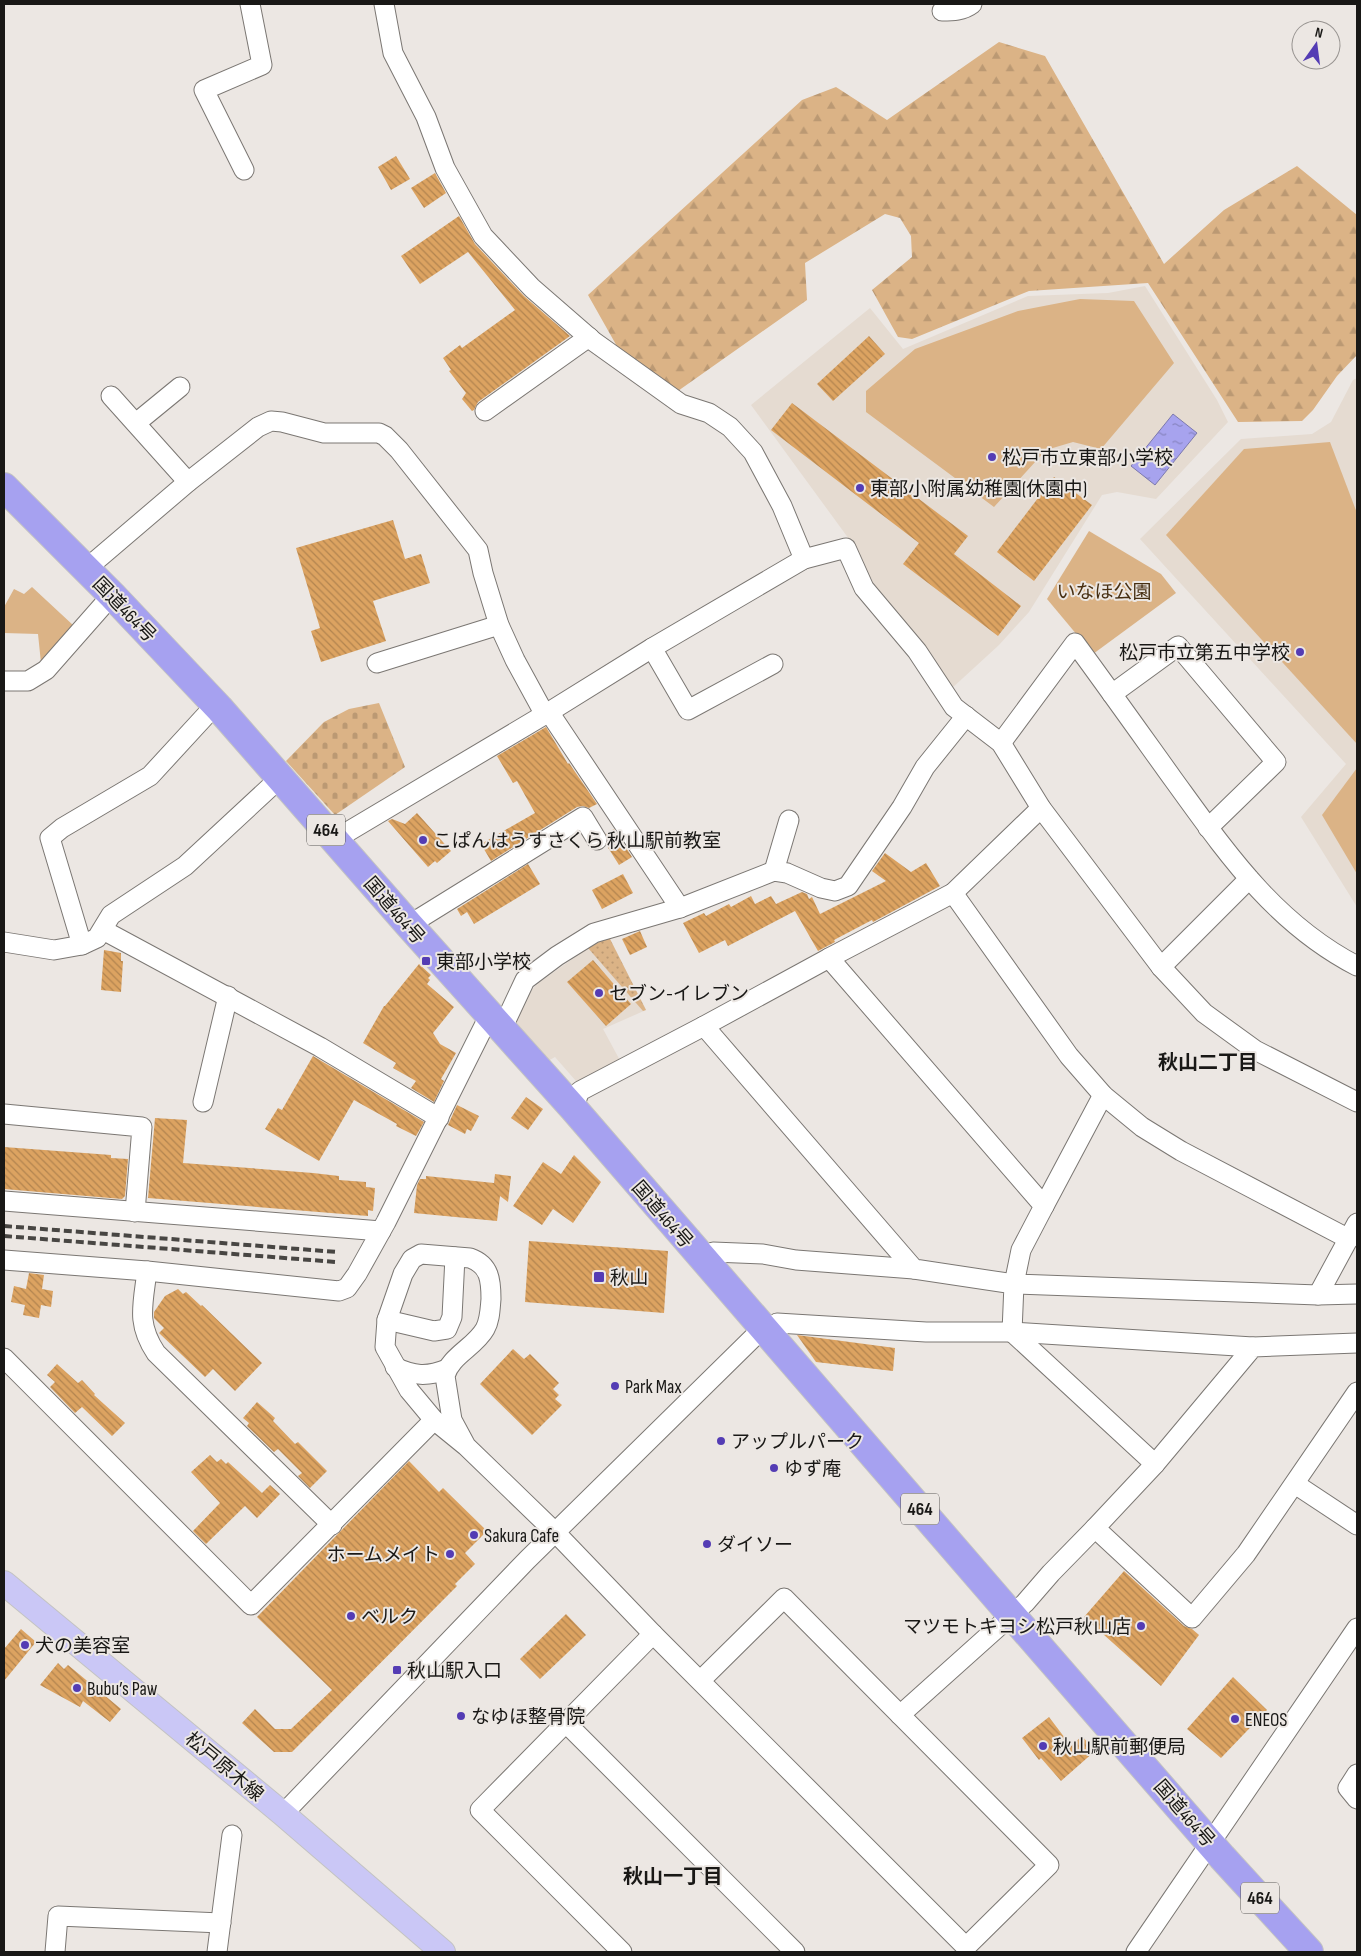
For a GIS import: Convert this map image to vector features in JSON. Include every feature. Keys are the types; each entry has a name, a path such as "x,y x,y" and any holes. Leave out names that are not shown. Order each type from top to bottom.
{"highway":[{"name":"国道464号","path":"4,487 112,595 219,708 281,777 334,840 573,1108 700,1257 770,1326 1012,1615 1309,1952"}],"main road":[{"name":"松戸原木線","path":"4,1583 283,1814 443,1952"}],"street":[{"path":"244,170 204,90 262,65 250,4"},
{"path":"384,4 393,53 426,117 445,168 483,236 532,288 588,337 681,404 709,414 730,427 754,452 782,506 804,559"},
{"path":"942,11 954,11 972,4"},
{"path":"485,411 588,337"},
{"path":"136,424 180,388"},
{"path":"111,396 188,482"},
{"path":"86,569 244,437 271,421 324,433 379,433 385,436 400,450 478,550 483,574 499,625 515,660 547,714 680,908"},
{"path":"334,840 547,714 652,648 804,559 846,548 864,588 916,651 954,707 1001,743 1041,808 1161,967 1204,1013 1255,1050 1357,1102"},
{"path":"4,680 28,681 46,670 112,595"},
{"path":"377,663 499,625"},
{"path":"1001,743 1075,643 1229,857 1296,927 1357,966"},
{"path":"1112,694 1178,646 1276,762 1208,828"},
{"path":"652,648 688,710 773,664"},
{"path":"82,944 50,838 62,828 150,776 208,714 219,708"},
{"path":"4,1260 147,1271 339,1291 347,1288 381,1231 439,1118 495,1022 526,980 557,956 594,932 680,908 774,872 787,873 821,888 835,891 848,886 902,806 925,767 966,716"},
{"path":"4,942 54,950 82,944 97,938 111,915 185,866 281,777"},
{"path":"573,1108 580,1091 953,893 1041,808"},
{"path":"409,925 583,817 597,840"},
{"path":"774,872 789,820"},
{"path":"1161,967 1249,879"},
{"path":"953,893 1069,1056 1103,1095 1142,1127 1181,1151 1353,1231 1318,1295"},
{"path":"103,930 320,1047 439,1118"},
{"path":"829,958 1044,1206"},
{"path":"203,1102 228,996"},
{"path":"704,1026 914,1269"},
{"path":"1103,1095 1021,1250 1014,1284 1012,1332 1155,1464"},
{"path":"4,1114 142,1127 135,1212"},
{"path":"4,1201 381,1231"},
{"path":"713,1252 763,1254 796,1260 914,1269 1014,1284 1318,1295 1357,1294"},
{"path":"395,1367 406,1372 424,1375 436,1374 447,1369 484,1331 490,1314 491,1284 485,1268 478,1261 420,1254 412,1259 403,1274 387,1320 385,1347 395,1367 408,1390 434,1420 466,1446 555,1532 653,1634 968,1949 1049,1865 784,1598 701,1680"},
{"path":"387,1320 434,1331 447,1329 452,1317 455,1257"},
{"path":"147,1271 143,1327 147,1339 156,1353 332,1525"},
{"path":"283,1814 555,1532 770,1326 926,1332 1012,1332 1253,1347 1357,1343"},
{"path":"900,1715 1012,1615 1155,1464 1253,1347"},
{"path":"4,1358 251,1605 434,1420"},
{"path":"447,1369 446,1385 452,1420 466,1446"},
{"path":"1095,1528 1192,1618 1246,1554 1357,1392"},
{"path":"1295,1484 1357,1525"},
{"path":"1136,1952 1357,1628"},
{"path":"622,1952 480,1810 653,1634"},
{"path":"566,1723 795,1952"},
{"path":"1357,1774 1348,1788 1357,1799"},
{"path":"217,1952 232,1835"},
{"path":"55,1952 58,1916 222,1923"}],"shaded area":[{"name":"松戸市立東部小学校","path":"1145,286 1217,400 1228,422 1156,499 1117,492 1102,495 1029,612 999,645 951,689 849,556 857,550 751,405 870,308 903,349 1028,296 1108,293"},
{"name":"松戸市立第五中学校","path":"1357,378 1357,907 1301,817 1346,764 1140,539 1241,439 1312,434 1331,422 1353,380"},
{"path":"609,937 646,1010 603,1029 623,1066 587,1083 576,1081 555,1057 548,1061 515,1026 521,1003 537,984 588,948"}],"green space":[{"path":"999,42 1045,56 1164,264 1224,210 1297,166 1357,215 1357,355 1337,376 1313,410 1302,421 1238,422 1148,283 1029,291 912,339 898,337 872,290 912,257 911,236 900,218 885,214 805,263 807,300 668,398 636,380 588,295 802,100 836,87 887,120"},
{"path":"1080,299 1134,301 1174,363 1101,449 1073,442 1046,450 994,507 866,412 866,391 915,349 1018,311"},
{"name":"松戸市立第五中学校","path":"1330,442 1357,513 1357,744 1166,535 1244,449"},
{"name":"いなほ公園","path":"1089,531 1161,574 1176,593 1093,654 1047,599"},
{"path":"32,587 74,626 41,663 38,634 4,633 4,607 14,589 24,594"},
{"path":"379,703 405,767 335,815 286,761 324,722 349,709"},
{"path":"1357,768 1357,874 1322,815"},
{"path":"609,937 646,1010 643,1011 588,948"}],"water":[{"path":"1173,414 1197,433 1155,485 1131,466"}],"building":[{"path":"396,156 410,179 391,190 378,167"},
{"path":"435,173 446,193 424,208 411,188"},
{"path":"459,216 475,244 524,296 570,336 478,402 472,411 462,399 466,393 449,371 451,370 443,358 460,345 462,348 515,310 468,252 420,284 401,256"},
{"path":"869,336 885,354 833,401 817,384"},
{"path":"792,403 968,536 954,554 1021,606 998,636 903,564 919,543 771,430"},
{"path":"1054,477 1092,505 1034,581 997,552"},
{"path":"393,520 405,559 421,554 430,583 373,601 386,641 321,662 311,631 320,628 296,548"},
{"path":"546,727 568,764 597,804 589,808 577,807 491,861 481,844 535,813 517,781 513,783 497,756"},
{"name":"こぱんはうすさくら 秋山駅前教室","path":"417,813 451,851 437,863 435,861 428,867 388,821 392,819 405,824"},
{"path":"614,829 632,857 619,865 607,846 606,834"},
{"path":"885,853 911,872 926,863 940,886 873,922 872,920 834,940 835,942 818,951 795,911 728,946 725,940 699,953 683,923 704,913 706,916 729,904 731,907 751,896 755,904 771,896 776,904 802,892 807,894 809,899 812,897 820,914 886,881 872,871"},
{"path":"528,864 540,884 474,924 467,912 461,916 457,909"},
{"path":"623,874 633,893 602,909 592,890"},
{"path":"640,931 647,947 630,955 622,939"},
{"path":"104,950 121,953 121,961 123,961 121,992 101,990"},
{"name":"セブン-イレブン","path":"593,960 631,1004 606,1026 567,982"},
{"path":"419,964 431,975 428,978 430,980 427,984 454,1007 433,1033 440,1044 456,1053 441,1079 444,1081 434,1102 411,1088 416,1081 393,1068 396,1063 363,1043 384,1006"},
{"path":"313,1056 424,1122 416,1136 354,1100 319,1161 265,1129 278,1108 282,1110"},
{"path":"526,1097 543,1109 528,1130 511,1118"},
{"path":"457,1105 479,1116 471,1131 467,1129 465,1134 448,1125"},
{"path":"155,1118 187,1120 183,1163 313,1173 339,1176 339,1180 366,1182 366,1187 375,1188 373,1211 368,1210 368,1216 148,1198"},
{"path":"4,1147 111,1155 111,1158 128,1159 125,1196 122,1199 4,1189"},
{"path":"574,1155 601,1182 573,1223 553,1209 542,1225 513,1206 543,1162 561,1174"},
{"path":"495,1174 511,1176 508,1202 500,1196 497,1221 414,1213 417,1185 420,1179 426,1179 426,1176 494,1183"},
{"path":"529,1241 668,1251 664,1313 525,1302"},
{"path":"29,1273 44,1275 42,1289 53,1291 51,1307 41,1305 39,1318 23,1315 25,1305 11,1302 14,1286 26,1289"},
{"path":"178,1289 183,1294 186,1292 202,1305 262,1363 235,1391 213,1369 205,1377 159,1333 164,1328 154,1318 154,1312 165,1296"},
{"path":"797,1335 895,1348 893,1371 816,1362"},
{"path":"513,1349 524,1359 530,1354 559,1383 553,1389 559,1395 555,1399 562,1405 532,1435 480,1384"},
{"path":"57,1364 78,1383 82,1380 94,1395 125,1423 112,1436 82,1407 75,1413 50,1387 55,1382 47,1375"},
{"path":"257,1402 275,1418 273,1421 295,1444 298,1442 327,1471 310,1488 298,1476 302,1473 278,1449 274,1452 247,1426 249,1423 243,1418"},
{"path":"210,1455 217,1462 221,1459 226,1464 228,1462 262,1493 270,1485 280,1494 257,1518 245,1506 206,1544 193,1531 220,1503 191,1472"},
{"path":"409,1461 439,1492 443,1488 487,1531 465,1553 475,1564 455,1584 457,1586 292,1752 274,1752 242,1723 255,1709 275,1729 291,1729 332,1690 257,1617"},
{"name":"マツモトキヨシ松戸秋山店","path":"1124,1571 1184,1626 1192,1629 1199,1635 1161,1686 1084,1617"},
{"path":"566,1614 586,1635 540,1679 520,1659"},
{"path":"21,1629 36,1642 4,1681 4,1649"},
{"path":"58,1663 64,1669 68,1665 121,1709 110,1722 83,1701 80,1707 40,1685"},
{"path":"1233,1677 1267,1710 1221,1758 1187,1729"},
{"path":"1049,1717 1071,1746 1082,1736 1095,1751 1061,1781 1041,1758 1039,1760 1022,1738"}],"railway":[{"path":"4,1226 337,1252"},
{"path":"4,1236 336,1262"}],"place":[{"name":"松戸市立東部小学校","path":"992,457"},
{"name":"東部小附属幼稚園(休園中)","path":"860,488"},
{"name":"松戸市立第五中学校","path":"1300,652"},
{"name":"こぱんはうすさくら 秋山駅前教室","path":"423,840"},
{"name":"東部小学校","path":"426,961"},
{"name":"セブン-イレブン","path":"599,993"},
{"name":"秋山","path":"599,1277"},
{"name":"Park Max","path":"615,1386"},
{"name":"アップルパーク","path":"721,1441"},
{"name":"ゆず庵","path":"774,1468"},
{"name":"Sakura Cafe","path":"474,1535"},
{"name":"ダイソー","path":"707,1544"},
{"name":"ホームメイト","path":"450,1554"},
{"name":"ベルク","path":"351,1616"},
{"name":"マツモトキヨシ松戸秋山店","path":"1141,1626"},
{"name":"犬の美容室","path":"25,1645"},
{"name":"秋山駅入口","path":"397,1670"},
{"name":"Bubu’s Paw","path":"77,1688"},
{"name":"なゆほ整骨院","path":"461,1716"},
{"name":"ENEOS","path":"1235,1719"},
{"name":"秋山駅前郵便局","path":"1043,1746"}],"district":[{"name":"秋山二丁目","path":"1208,1062"},
{"name":"秋山一丁目","path":"673,1876"}]}
